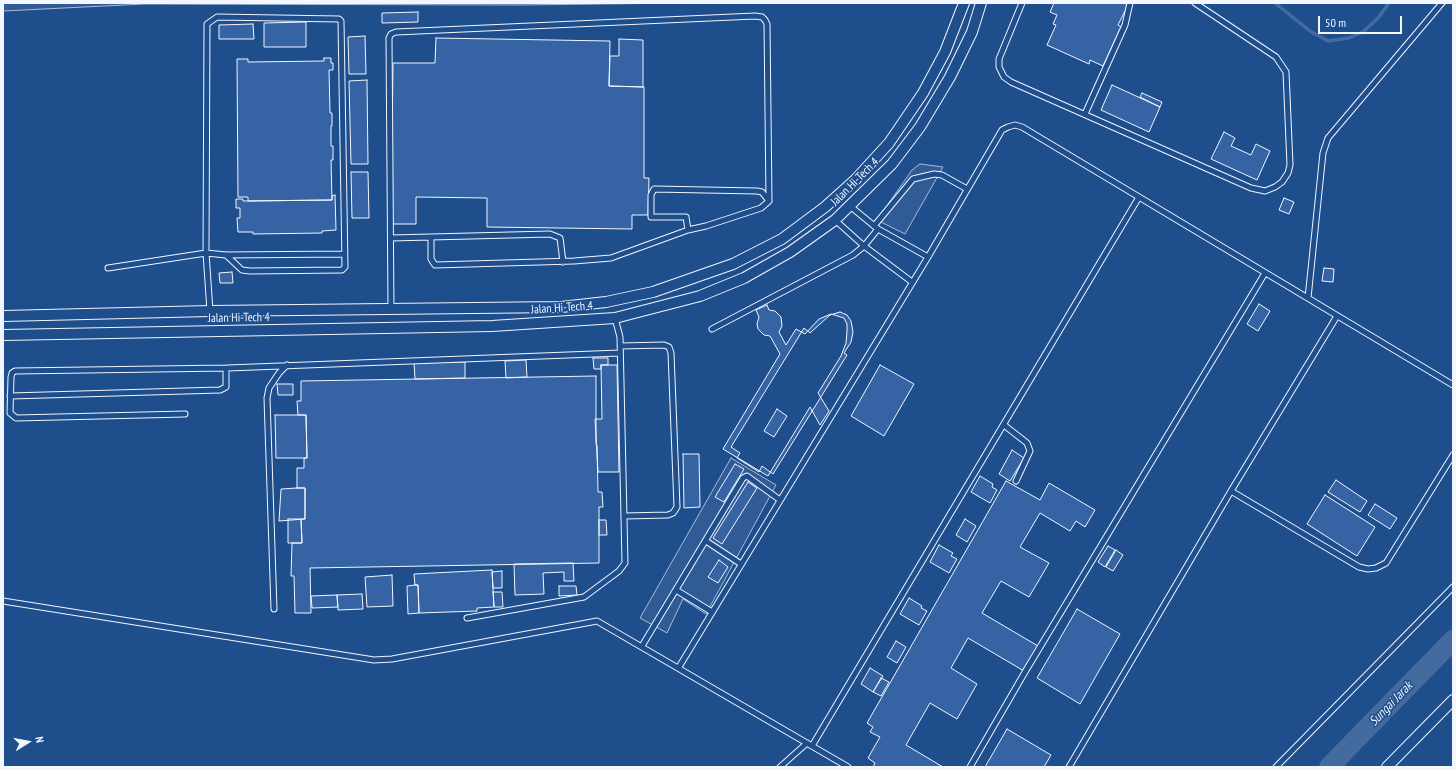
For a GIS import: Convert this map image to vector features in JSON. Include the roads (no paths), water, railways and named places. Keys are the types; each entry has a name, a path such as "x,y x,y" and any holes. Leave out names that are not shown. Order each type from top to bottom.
{"street":[{"name":"Jalan Hi-Tech 4","path":"3,316 210,311 561,307 606,302 653,292 733,264 782,239 825,207 855,180 889,143 923,94 945,52 964,3"},
{"name":"Jalan Hi-Tech 4","path":"3,335 492,326 615,318 700,296 744,278 790,252 835,220 892,164 920,127 950,77 972,32 981,3"},
{"path":"1387,767 1453,700"}],"lane":[{"path":"1022,3 999,59 999,68 1004,77 1011,82 1251,188 1265,191 1282,182 1288,173 1290,165 1286,72 1276,57 1195,3"},
{"path":"1084,114 1125,24 1130,3"},
{"path":"1308,298 1322,153 1328,138 1442,3"},
{"path":"210,311 206,253 207,24 217,17 339,19 341,21 344,267 342,270 242,270 226,255"},
{"path":"392,310 389,38 396,32 762,17 767,24 768,201 761,208 706,226 688,230 611,258 563,262 435,265 431,259 431,237"},
{"path":"679,667 928,256 1002,130 1014,125 1022,127 1453,385"},
{"path":"712,329 853,255 864,246 876,227 913,178 934,174 942,175 967,190"},
{"path":"688,230 686,217 651,217 651,195 654,189 757,191 764,194 768,201"},
{"path":"812,746 1139,197"},
{"path":"850,206 876,227 928,256"},
{"path":"835,220 864,246 912,282"},
{"path":"391,238 550,234 560,238 563,262"},
{"path":"108,268 206,253 226,255 344,254"},
{"path":"970,767 1024,672 1266,273"},
{"path":"1069,767 1231,491 1337,316"},
{"path":"467,618 584,597 619,571 625,563 620,346 615,318"},
{"path":"620,346 664,345 669,347 671,352 677,507 673,513 668,515 624,516"},
{"path":"185,414 16,418 10,413 11,377 15,371 226,368 620,353"},
{"path":"274,609 267,398 269,388 279,373 287,365"},
{"path":"10,396 220,390 226,387 226,368"},
{"path":"1004,425 1027,443 1030,451 1016,481"},
{"path":"1231,491 1359,567 1368,569 1376,568 1386,563 1453,455"},
{"path":"642,646 745,477 780,500"},
{"path":"706,541 742,564"},
{"path":"1276,767 1453,587"},
{"path":"676,590 712,612"},
{"path":"3,601 374,660 392,659 597,621 679,667 848,767"},
{"path":"780,767 807,742"}],"waterway":[{"path":"1275,3 1310,31 1328,41 1349,38 1363,32 1379,17 1389,3"},
{"name":"Sungai Jarak","path":"1329,767 1453,640"}]}
